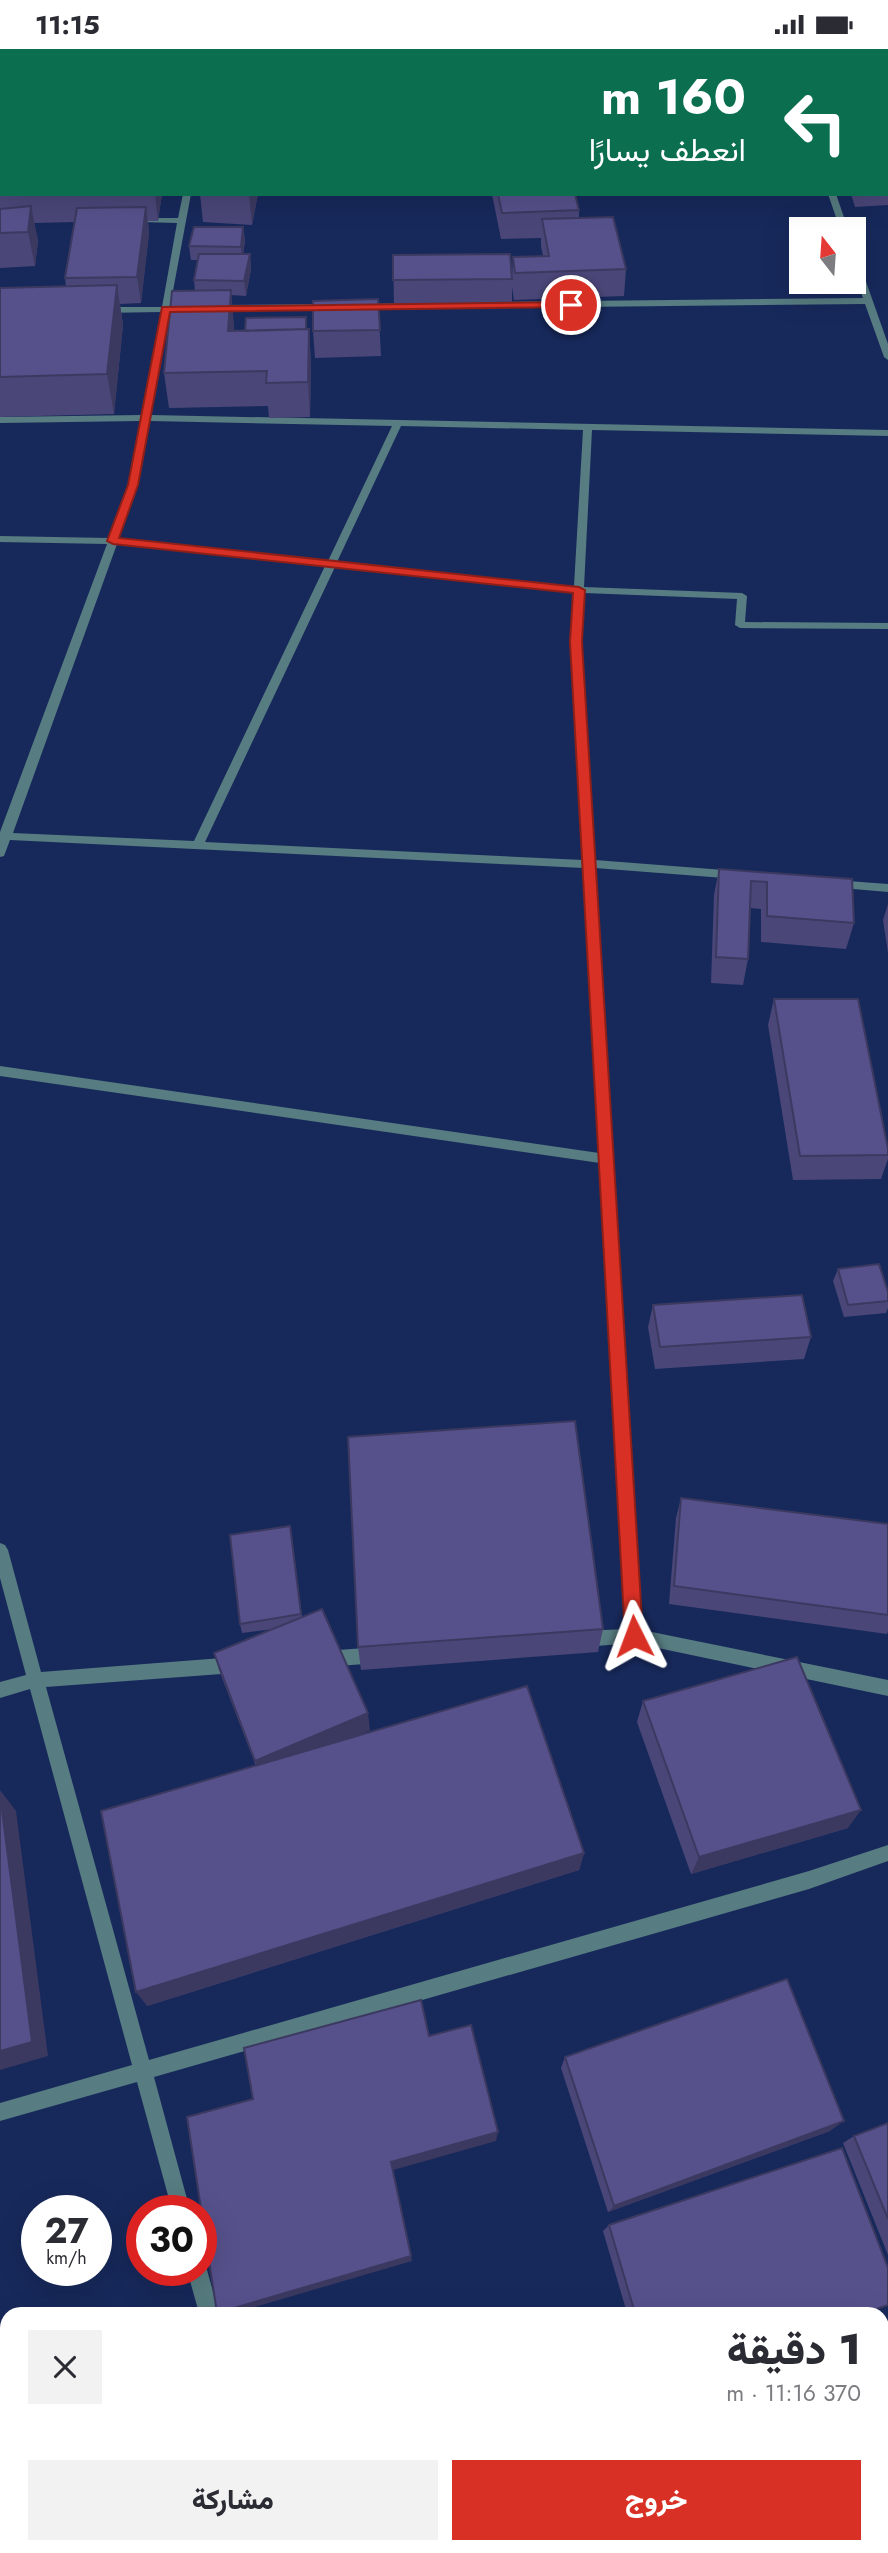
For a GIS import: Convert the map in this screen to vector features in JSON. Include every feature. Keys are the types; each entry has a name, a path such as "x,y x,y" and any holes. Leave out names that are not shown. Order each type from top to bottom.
{"street":[{"path":"0,853 3,836 133,485 187,196"},
{"path":"833,196 840,217"},
{"path":"126,220 182,221"},
{"path":"866,293 888,357"},
{"path":"483,306 869,301"},
{"path":"207,308 428,306"},
{"path":"97,310 193,309"},
{"path":"0,420 145,418 888,433"},
{"path":"198,845 398,423"},
{"path":"588,427 576,642 634,1636"},
{"path":"0,539 113,541 579,590 742,596 740,625 888,626"},
{"path":"3,836 589,864 753,877"},
{"path":"820,883 888,888"},
{"path":"0,1071 606,1159"},
{"path":"0,1550 177,2195"},
{"path":"565,1641 634,1636 888,1688"},
{"path":"314,1660 398,1653"},
{"path":"0,1690 36,1680 258,1664"},
{"path":"0,2112 810,1879 888,1853"},
{"path":"201,2286 207,2307"}],"building":[{"path":"498,196 576,196 579,210 502,213"},
{"path":"31,206 28,232 0,233 0,209"},
{"path":"146,207 137,277 65,278 77,208"},
{"path":"613,217 626,269 515,273 513,257 549,256 542,219"},
{"path":"194,227 243,227 241,247 189,246"},
{"path":"199,254 250,254 244,281 194,280"},
{"path":"510,254 512,279 393,280 393,255"},
{"path":"117,285 107,374 0,377 0,288"},
{"path":"231,290 228,331 309,329 308,382 266,383 267,371 164,373 172,291"},
{"path":"378,299 380,330 313,331 313,301"},
{"path":"306,317 306,329 245,331 246,318"},
{"path":"719,869 852,879 854,923 767,916 767,882 751,881 748,959 716,957"},
{"path":"774,999 858,999 888,1155 800,1156"},
{"path":"879,1264 888,1292 888,1301 848,1305 838,1269"},
{"path":"802,1295 811,1337 660,1347 653,1305"},
{"path":"575,1421 603,1629 358,1647 348,1437"},
{"path":"681,1498 888,1524 888,1615 674,1586"},
{"path":"290,1526 301,1614 240,1624 230,1535"},
{"path":"322,1609 368,1713 255,1761 214,1653"},
{"path":"797,1657 861,1810 699,1857 643,1701"},
{"path":"527,1686 584,1853 136,1992 101,1811"},
{"path":"0,1795 32,2042 0,2051"},
{"path":"787,1979 844,2121 614,2206 565,2057"},
{"path":"421,2000 429,2036 471,2025 498,2132 391,2162 411,2256 237,2307 216,2307 213,2286 217,2286 217,2195 199,2195 187,2117 253,2099 244,2048"},
{"path":"888,2123 888,2219 854,2136"},
{"path":"842,2148 888,2268 888,2305 633,2307 609,2225"}],"route":[{"path":"571,305 166,309 133,485 113,541 579,590 576,642 634,1636"}]}
